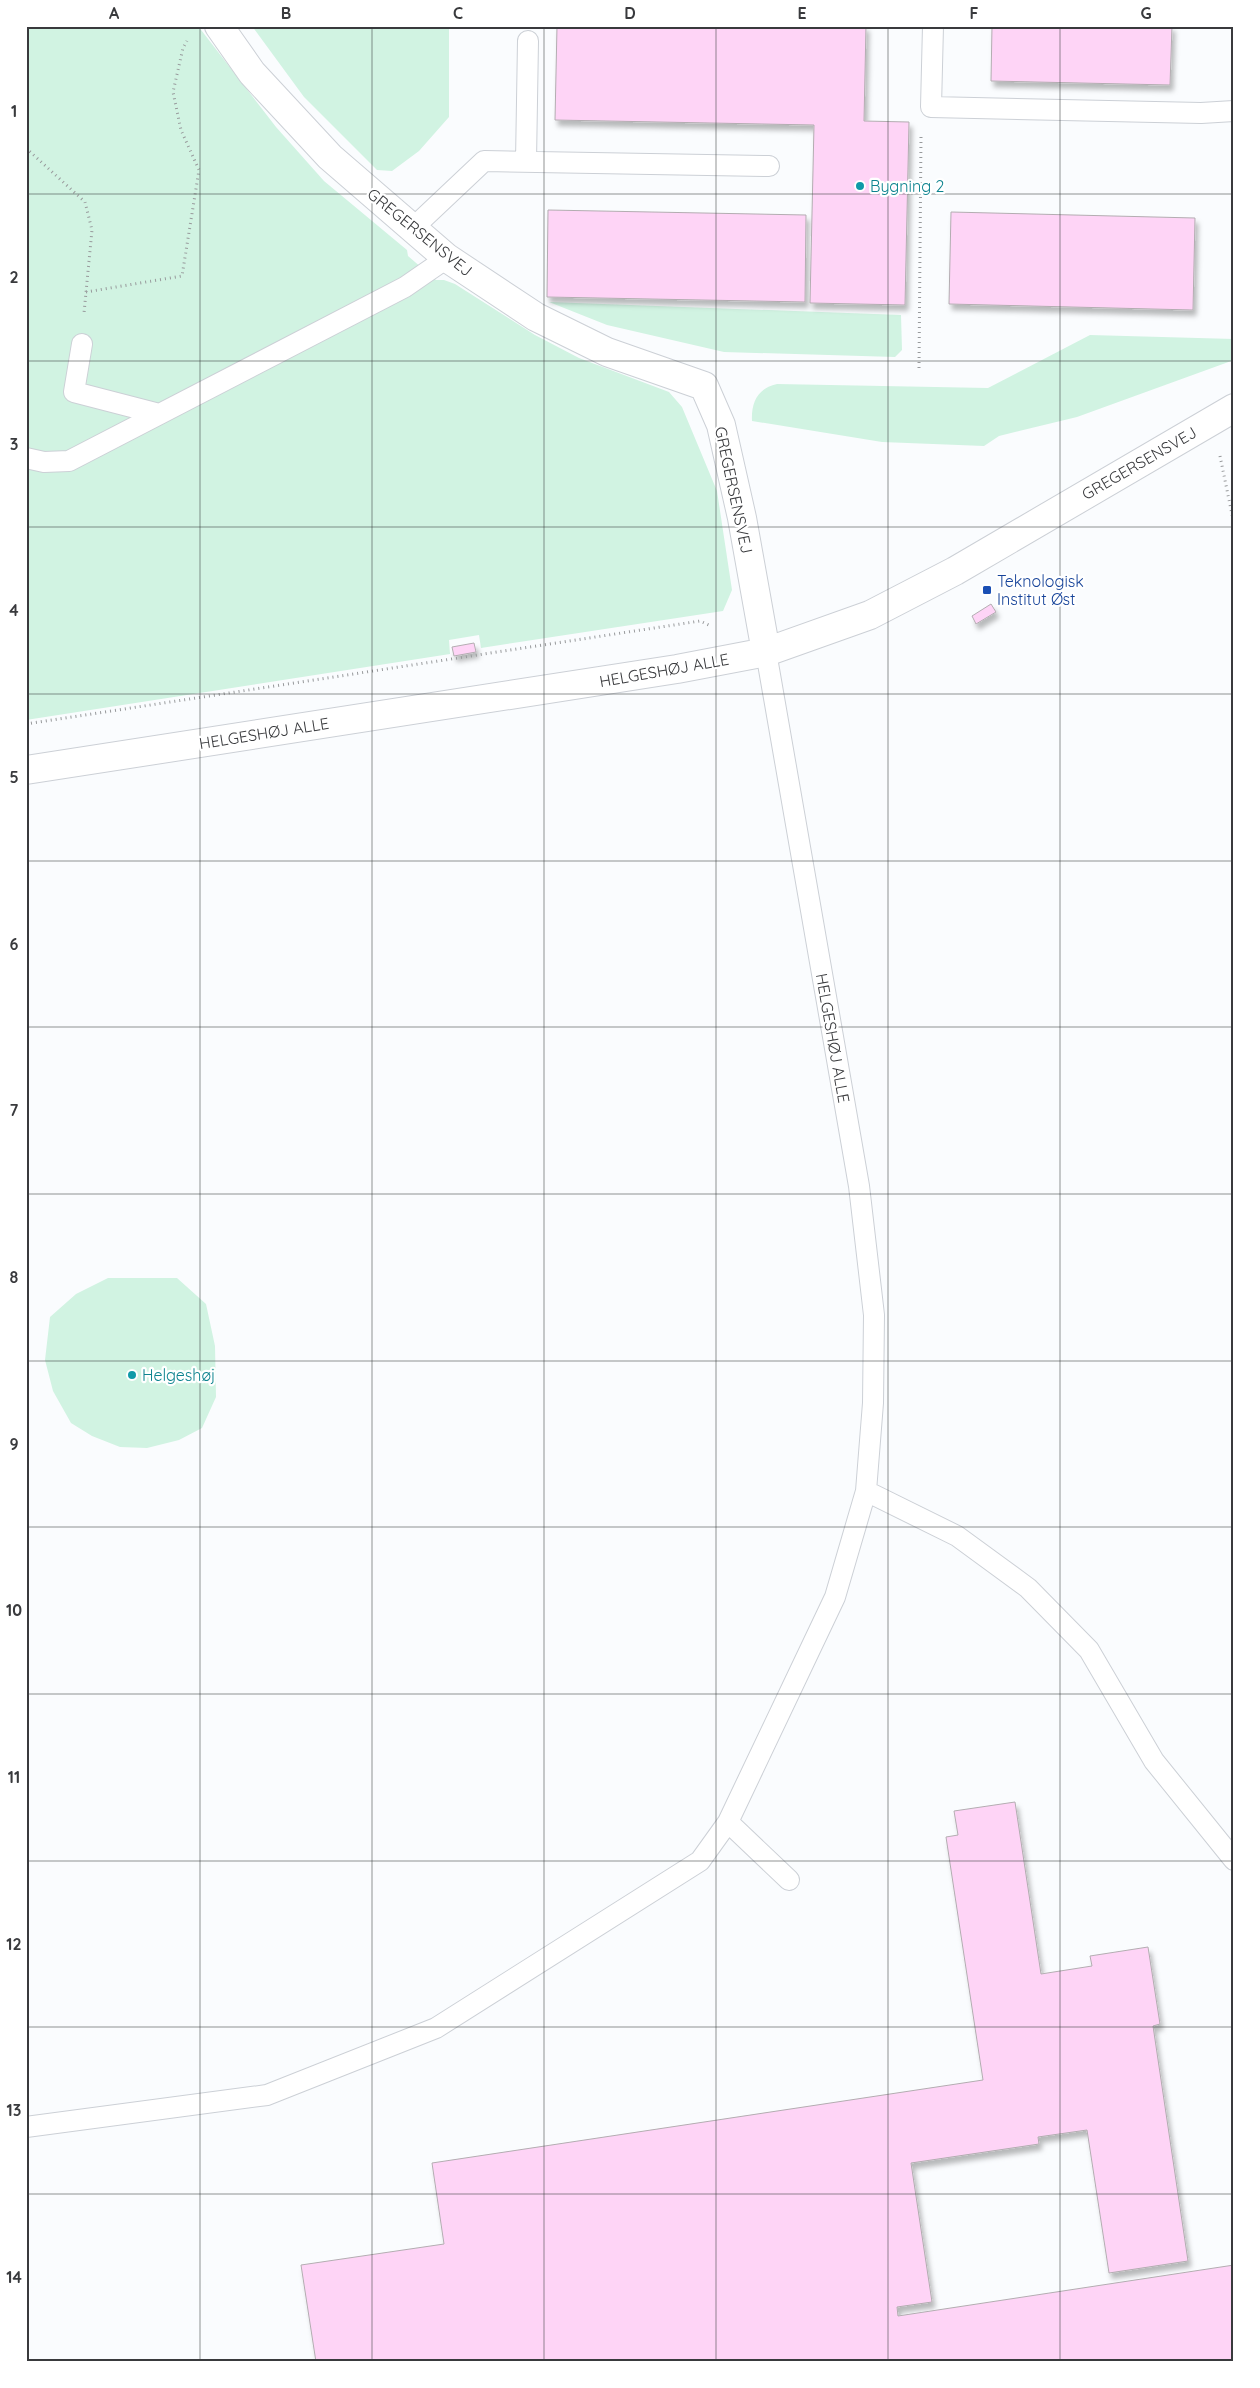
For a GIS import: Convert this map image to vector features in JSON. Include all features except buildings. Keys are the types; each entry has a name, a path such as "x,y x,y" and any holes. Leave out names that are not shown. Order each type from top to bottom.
{"street":[{"name":"GREGERSENSVEJ","path":"219,26 252,73 330,158 447,258 536,317 607,352 704,386 721,425 742,518 766,652 870,615 913,593 955,571 1223,414"},
{"name":"HELGESHØJ ALLE","path":"26,770 677,669 766,652"}],"lane":[{"path":"933,26 931,107 1191,113 1234,112"},
{"path":"526,161 528,42"},
{"path":"413,228 484,160 769,166"},
{"path":"26,458 44,462 69,461 405,287 447,258"},
{"path":"82,344 74,392 160,414"},
{"name":"HELGESHØJ ALLE","path":"26,2127 267,2095 436,2028 700,1861 728,1822 835,1597 866,1491 873,1403 874,1315 859,1186 766,652"},
{"path":"866,1491 957,1536 1028,1588 1089,1650 1154,1761 1234,1860"},
{"path":"728,1822 789,1880"}],"path":[{"path":"86,292 182,276 199,170 181,130 173,92 182,48 193,33"},
{"path":"919,368 921,119 931,107"},
{"path":"26,148 85,202 92,230 82,344"},
{"path":"1223,414 1234,524"},
{"path":"26,724 700,621 716,629"}],"green space":[{"path":"26,26 198,26 276,127 324,181 407,250 408,256 436,280 444,280 455,284 535,335 579,358 669,392 682,407 717,491 732,590 723,611 481,648 479,635 449,640 450,654 26,720"},
{"path":"252,26 449,26 449,117 419,151 392,171 377,170 304,97"},
{"path":"549,302 901,315 902,350 895,357 724,352 607,325"},
{"path":"1090,335 1234,339 1234,360 1077,417 999,436 984,446 882,442 752,421 754,402 760,392 777,384 988,388"},
{"name":"Helgeshøj","path":"108,1278 177,1278 206,1304 215,1346 216,1397 202,1428 179,1440 147,1448 120,1447 92,1436 71,1423 53,1391 45,1360 50,1317 76,1294"}],"place":[{"name":"Bygning 2","path":"860,186"},
{"name":"Teknologisk Institut Øst","path":"987,590"},
{"name":"Helgeshøj","path":"132,1375"}]}
